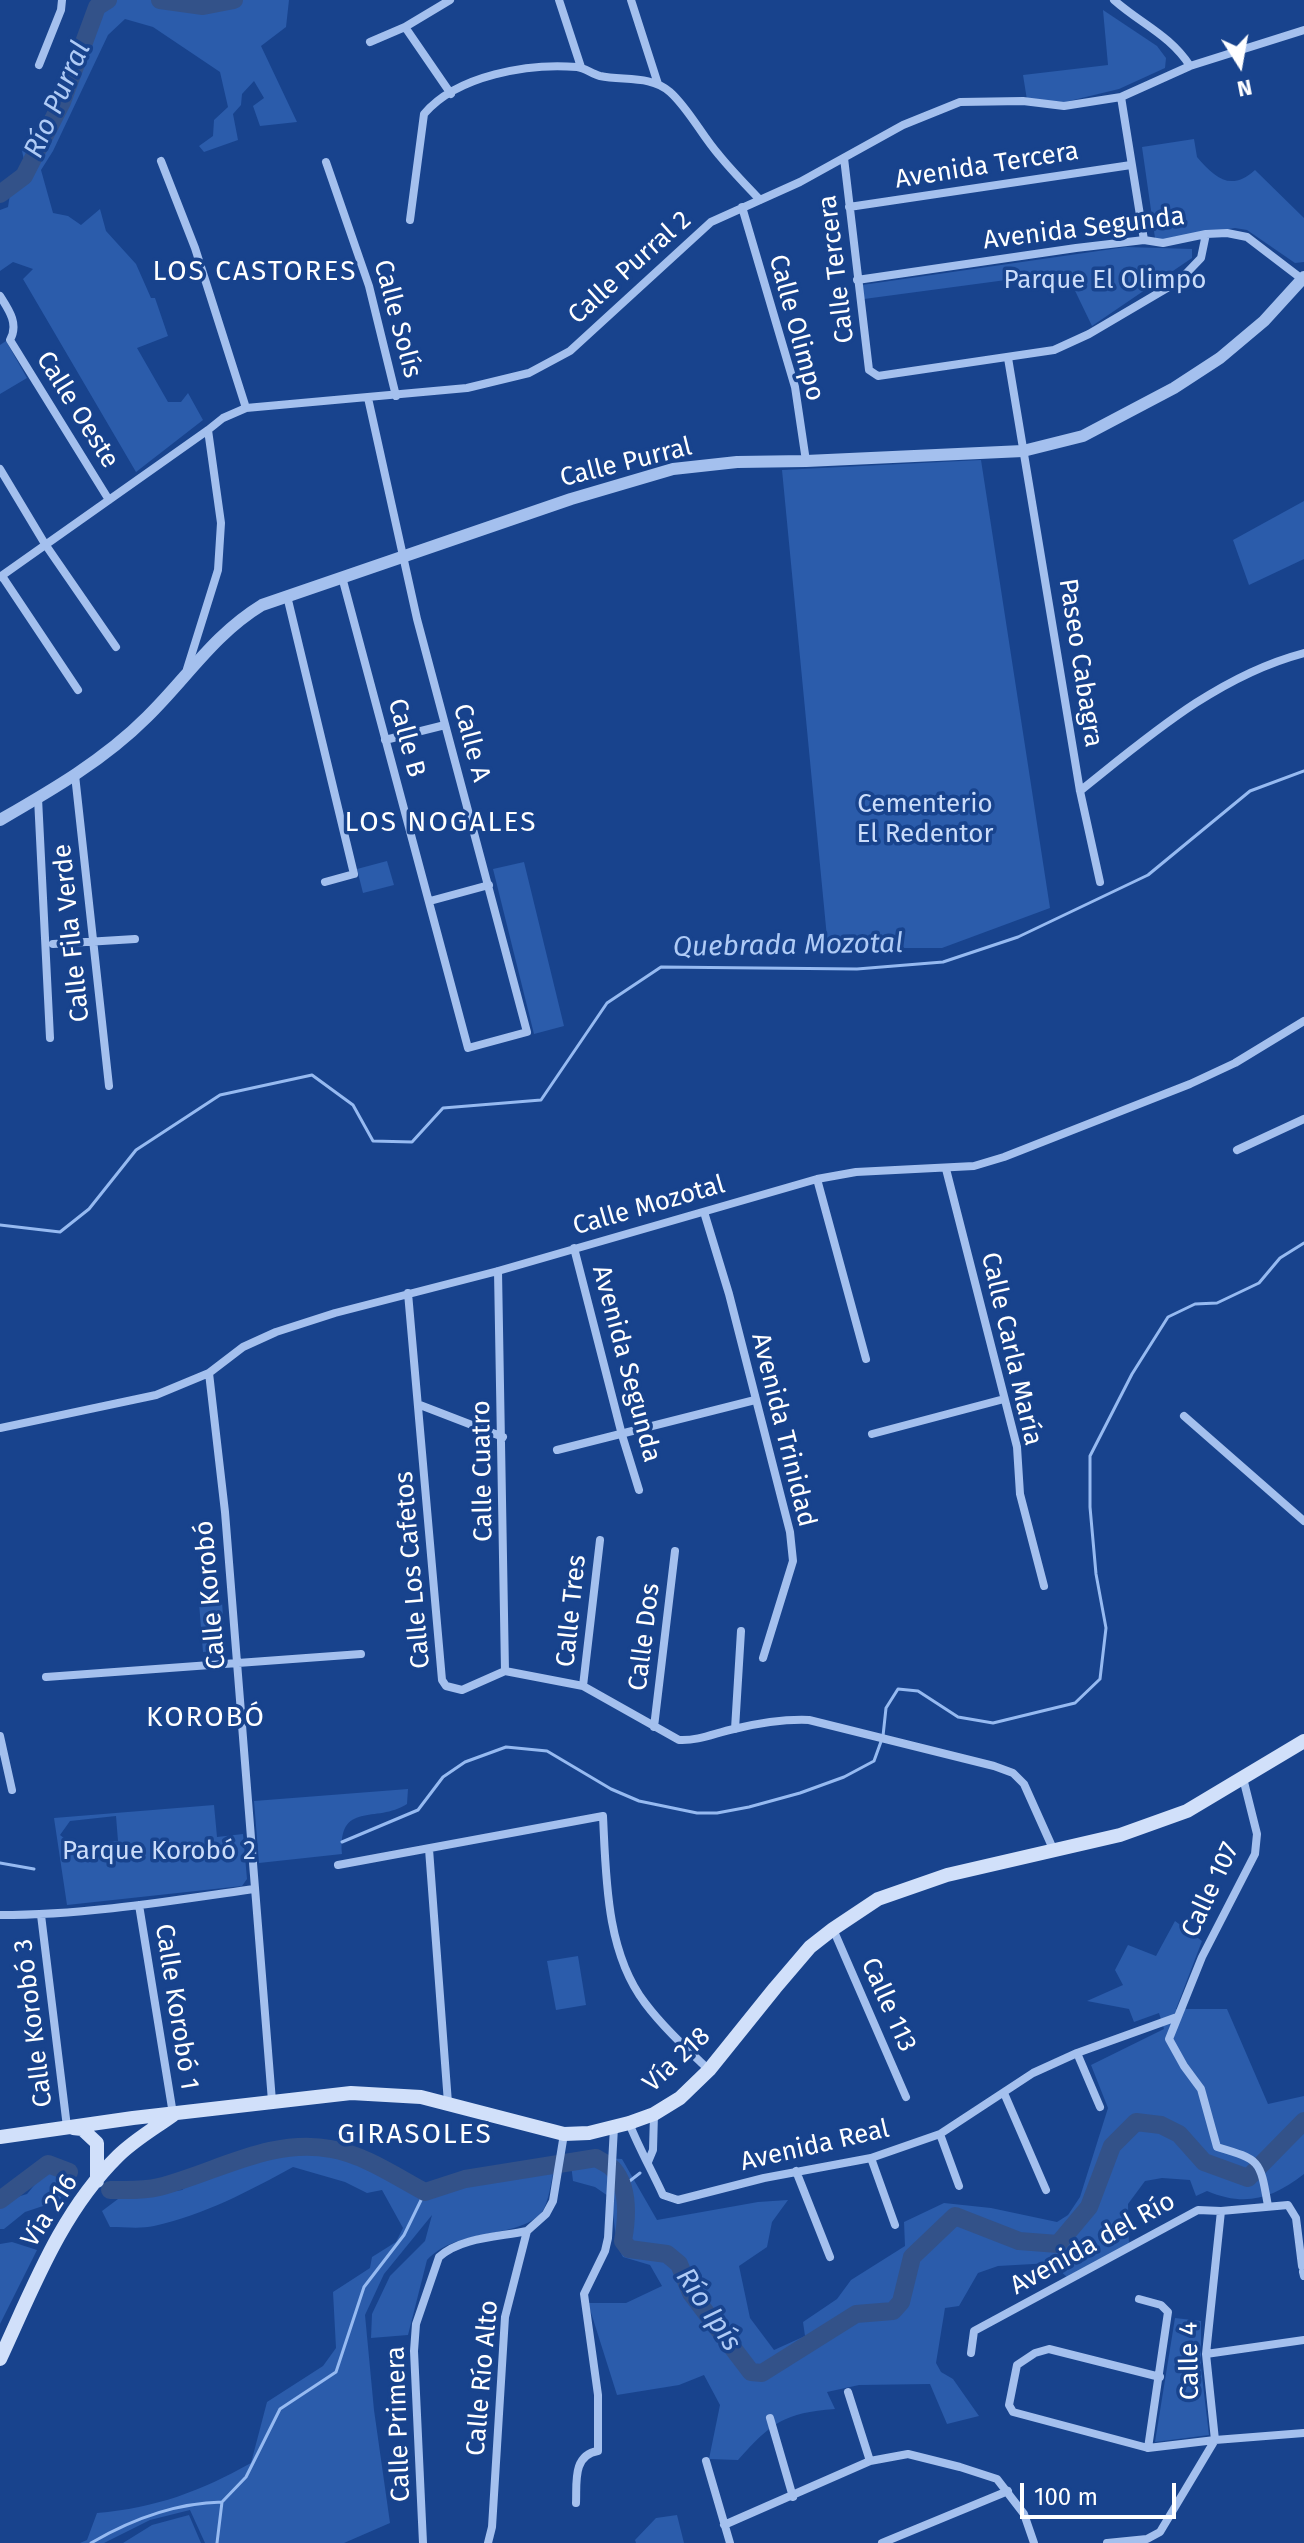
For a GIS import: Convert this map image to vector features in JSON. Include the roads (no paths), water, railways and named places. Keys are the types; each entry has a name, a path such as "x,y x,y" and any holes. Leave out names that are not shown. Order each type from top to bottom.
{"main road":[{"name":"Vía 218","path":"0,2137 351,2093 384,2093 448,2103 564,2134 589,2133 629,2123 654,2114 680,2098 709,2070 810,1947 878,1899 972,1868 1120,1835 1187,1811 1304,1741"},
{"name":"Vía 216","path":"0,2359 67,2220 118,2156 173,2115"},
{"path":"67,2127 82,2129 97,2143 97,2181"}],"street":[{"path":"39,65 62,0"},
{"path":"370,42 405,27 450,0"},
{"path":"559,0 581,67"},
{"path":"631,0 658,84"},
{"path":"1114,0 1179,48 1190,66"},
{"path":"405,27 451,94"},
{"name":"Calle Purral 2","path":"1,576 223,418 246,408 467,388 529,373 549,364 570,351 711,222 800,182 903,125 960,102 1023,101 1064,106 1121,97 1190,66 1304,30"},
{"path":"410,220 424,114 451,94 478,80 505,72 543,67 581,67 599,75 658,84 671,93 719,156 760,200"},
{"path":"1121,97 1144,240"},
{"name":"Calle Tercera","path":"844,158 869,370 878,376 1008,358"},
{"path":"161,161 200,263 246,408"},
{"name":"Calle Solís","path":"326,162 369,286 396,396"},
{"name":"Avenida Tercera","path":"849,207 1131,165"},
{"name":"Calle Olimpo","path":"742,207 795,387 806,461"},
{"path":"1023,451 1008,358 1054,350 1089,334 1179,281 1201,258 1206,234"},
{"name":"Avenida Segunda","path":"857,280 1144,240 1163,243 1206,234 1247,237 1303,278"},
{"name":"Calle Purral","path":"0,820 75,775 126,737 151,714 218,637 262,605 571,499 673,469 737,462 1023,451 1083,436 1174,388 1220,358 1264,321 1303,278"},
{"name":"Calle Oeste","path":"0,296 13,323 10,340 109,500"},
{"name":"Calle A","path":"368,398 402,556 527,1032 468,1048"},
{"path":"186,672 218,570 221,523 208,430"},
{"name":"Paseo Cabagra","path":"1023,451 1080,791 1100,882"},
{"path":"0,469 45,544 116,647"},
{"path":"1,576 78,690"},
{"name":"Calle B","path":"342,577 468,1048"},
{"path":"287,596 354,874 325,882"},
{"path":"1080,791 1150,735 1210,693 1272,662 1304,653"},
{"path":"385,740 445,725"},
{"name":"Calle Fila Verde","path":"75,775 109,1086"},
{"path":"38,798 50,1038"},
{"path":"430,901 489,885"},
{"path":"53,944 135,939"},
{"name":"Calle Mozotal","path":"0,1428 156,1395 209,1373 243,1347 276,1332 817,1179 856,1172 974,1166 1004,1157 1140,1105 1235,1063 1304,1021"},
{"path":"1237,1150 1304,1119"},
{"name":"Calle Carla María","path":"946,1169 1017,1447 1020,1494 1044,1586"},
{"path":"817,1179 866,1359"},
{"name":"Avenida Trinidad","path":"704,1212 729,1294 790,1532 793,1561 763,1658"},
{"name":"Avenida Segunda","path":"574,1248 639,1490"},
{"name":"Calle Cuatro","path":"498,1271 505,1671"},
{"name":"Calle Los Cafetos","path":"408,1293 442,1680 446,1686 462,1690 505,1671"},
{"name":"Calle Korobó","path":"209,1373 225,1512 272,2101"},
{"path":"872,1434 1004,1399"},
{"path":"557,1450 755,1400"},
{"path":"420,1405 503,1437"},
{"path":"1184,1416 1304,1521"},
{"name":"Calle Tres","path":"583,1686 600,1540"},
{"name":"Calle Dos","path":"654,1727 675,1551"},
{"path":"735,1729 741,1631"},
{"path":"46,1677 361,1654"},
{"path":"505,1671 583,1686 679,1740 694,1741 786,1719 809,1720 883,1736 1013,1773 1030,1795 1054,1851"},
{"path":"0,1736 12,1790"},
{"name":"Calle 107","path":"1177,2017 1202,1957 1255,1854 1257,1834 1243,1778"},
{"path":"338,1865 603,1816 611,1907 628,1972 643,2001 709,2070"},
{"path":"429,1849 448,2103"},
{"path":"0,1915 41,1915 139,1905 254,1889"},
{"name":"Calle Korobó 1","path":"139,1905 173,2115"},
{"name":"Calle Korobó 3","path":"41,1915 67,2127"},
{"name":"Calle 113","path":"833,1929 906,2097"},
{"path":"1177,2017 1169,2039 1201,2089 1217,2147 1252,2158 1262,2172 1268,2206 1288,2205 1293,2210 1303,2271"},
{"name":"Avenida Real","path":"629,2123 663,2195 678,2200 796,2171 871,2158 940,2134 1033,2073 1077,2053 1177,2017"},
{"path":"1077,2053 1100,2107"},
{"path":"1004,2093 1046,2190"},
{"path":"648,2162 653,2150 654,2114"},
{"path":"576,2503 579,2464 585,2456 602,2452 598,2395 584,2294 605,2251 614,2127"},
{"name":"Calle Río Alto","path":"488,2543 492,2527 505,2317 527,2231 546,2214 553,2201 564,2134"},
{"path":"940,2134 959,2186"},
{"path":"871,2158 895,2225"},
{"path":"796,2171 830,2257"},
{"name":"Avenida del Río","path":"971,2353 974,2331 1198,2210 1268,2206"},
{"name":"Calle 4","path":"1215,2440 1206,2354 1221,2211"},
{"name":"Calle Primera","path":"423,2543 415,2380 416,2324 439,2257 447,2250 464,2243 527,2231"},
{"path":"1139,2299 1166,2308 1169,2319 1148,2448"},
{"path":"1206,2354 1304,2340"},
{"path":"1160,2377 1049,2349 1035,2353 1017,2365 1009,2405 1013,2412 1148,2448 1304,2433"},
{"path":"848,2392 870,2461"},
{"path":"770,2418 793,2497"},
{"path":"1107,2543 1147,2539 1160,2532 1215,2440"},
{"path":"724,2525 870,2461 908,2454 997,2479 1024,2514 1034,2543"},
{"path":"706,2461 730,2543"},
{"path":"882,2543 1008,2491"}],"waterway":[{"name":"Río Purral","path":"0,194 24,176 62,102 97,7 108,0"},
{"name":"Río Purral","path":"160,0 203,6 234,0"},
{"name":"Quebrada Mozotal","path":"0,1225 60,1232 89,1209 136,1150 220,1095 312,1075 353,1105 373,1141 412,1142 443,1108 541,1100 607,1003 661,967 857,969 943,962 1018,937 1148,875 1250,791 1304,771"},
{"path":"342,1842 418,1810 443,1777 465,1762 506,1747 547,1751 611,1789 639,1801 697,1813 717,1813 800,1793 844,1777 874,1761 883,1736 886,1708 898,1689 918,1691 958,1717 993,1723 1075,1703 1100,1679 1106,1628 1096,1574 1090,1507 1090,1456 1132,1374 1168,1317 1195,1304 1217,1303 1259,1283 1280,1258 1304,1243"},
{"path":"0,1863 34,1869"},
{"name":"Río Ipís","path":"110,2190 159,2187 244,2158 287,2148 309,2147 344,2152 380,2167 425,2192 465,2179 596,2158 612,2168 622,2185 626,2214 623,2241 629,2249 667,2254 679,2264 691,2293 751,2372 762,2373 856,2314 893,2311 901,2302 912,2257 955,2216 1019,2241 1058,2244 1089,2207 1112,2146 1136,2122 1161,2125 1179,2134 1204,2162 1248,2178 1304,2121"},
{"name":"Río Ipís","path":"0,2200 48,2164 69,2172"},
{"path":"622,2187 640,2173"},
{"path":"217,2543 222,2502 246,2477 280,2409 336,2372 364,2287 404,2235 425,2192"},
{"path":"91,2543 154,2514 187,2505 222,2502"}],"district":[{"name":"LOS CASTORES","path":"255,272"},
{"name":"LOS NOGALES","path":"441,823"},
{"name":"KOROBÓ","path":"206,1718"},
{"name":"GIRASOLES","path":"415,2135"}],"park label":[{"name":"Parque El Olimpo","path":"1105,281"},
{"name":"Cementerio El Redentor","path":"925,820"},
{"name":"Parque Korobó 2","path":"159,1852"}]}
